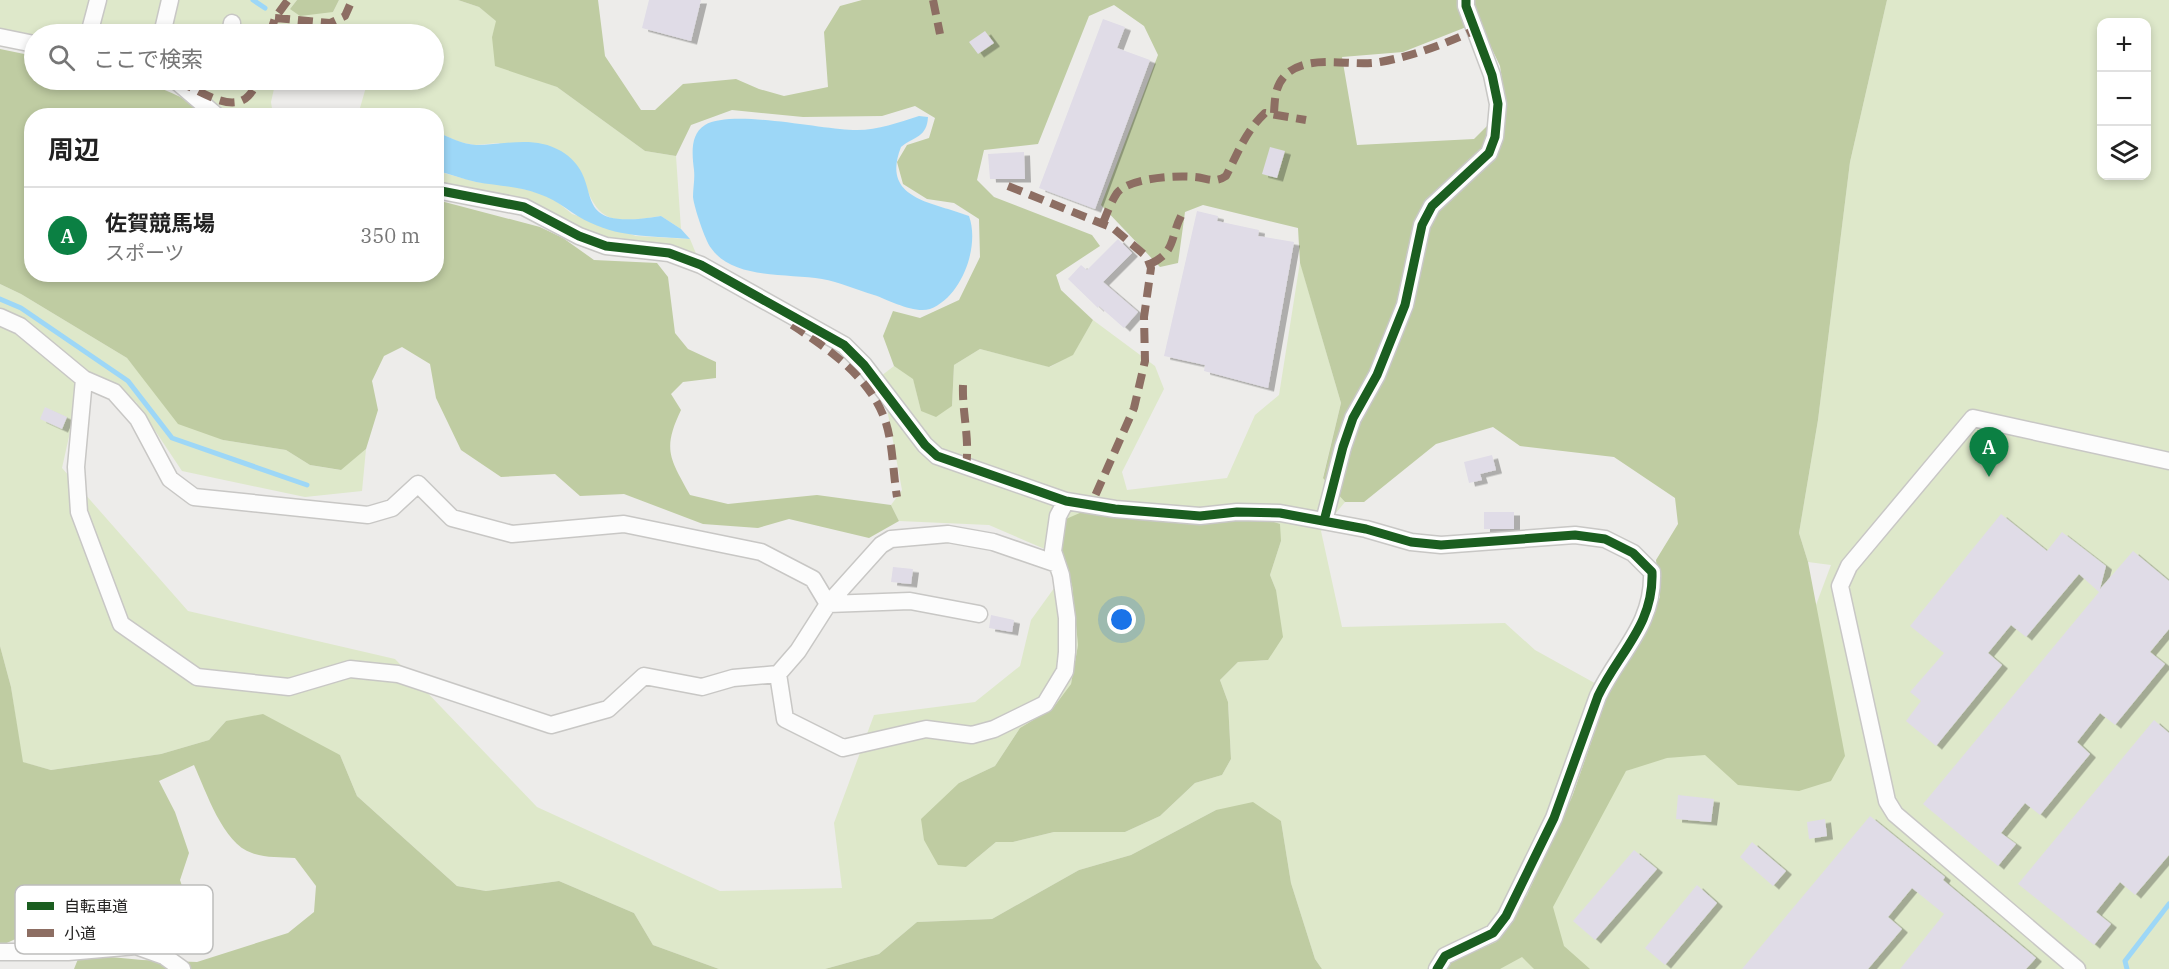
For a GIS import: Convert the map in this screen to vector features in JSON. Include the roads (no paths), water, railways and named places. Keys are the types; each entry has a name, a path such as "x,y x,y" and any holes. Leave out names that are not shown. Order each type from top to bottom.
{"street":[{"path":"92,24 98,0"},
{"path":"164,24 170,0"},
{"path":"1324,521 1353,418 1377,375 1405,305 1422,225 1432,206 1489,153 1495,137 1498,104 1492,75 1466,6 1466,0"},
{"path":"0,37 24,42"},
{"path":"186,90 207,108"},
{"path":"444,192 524,207 579,236 606,246 669,253 701,265 844,345 864,365 925,445 937,456 1066,501 1200,516 1237,512 1280,513 1366,529 1411,542 1441,545 1575,535 1605,539 1633,553 1652,572 1648,609 1635,638 1607,678 1598,696 1554,818 1506,916 1493,933 1445,956 1437,969"},
{"path":"0,317 20,326 84,379 114,392 138,419 170,479 194,497 368,515 392,508 418,484 452,518 512,534 624,524 761,552 813,579 828,604"},
{"path":"84,379 76,467 79,513 121,624 197,677 289,687 350,669 398,674 551,725 608,709 644,676 702,687 733,678 778,674 798,651 828,604 881,545 891,539 948,534 993,543 1057,564"},
{"path":"2077,969 1895,814 1887,801 1840,586 1849,566 1973,418 2169,461"},
{"path":"778,674 784,718 843,748 926,729 972,735 994,729 1045,704 1065,671 1067,618 1053,551 1058,516 1066,501"},
{"path":"828,604 910,601 979,614"},
{"path":"158,954 182,969"}],"water":[{"path":"919,116 928,117 927,124 923,132 901,147 896,165 898,178 904,188 914,196 969,216 972,228 972,242 966,269 951,294 941,303 930,309 917,310 828,280 747,270 733,266 711,248 700,223 693,197 694,139 705,125 718,121 754,119 862,130 886,126"},
{"path":"444,135 476,145 530,142 551,146 575,163 598,211 609,217 629,219 661,216 681,229 690,239 639,236 603,228 584,220 553,200 531,191 476,182 444,173"}],"waterway":[{"path":"253,0 265,8"},
{"path":"0,299 21,308 128,381 172,438 307,485"},
{"path":"2127,969 2125,961 2169,904"}],"place":[{"name":"佐賀競馬場","path":"1989,477"}]}
